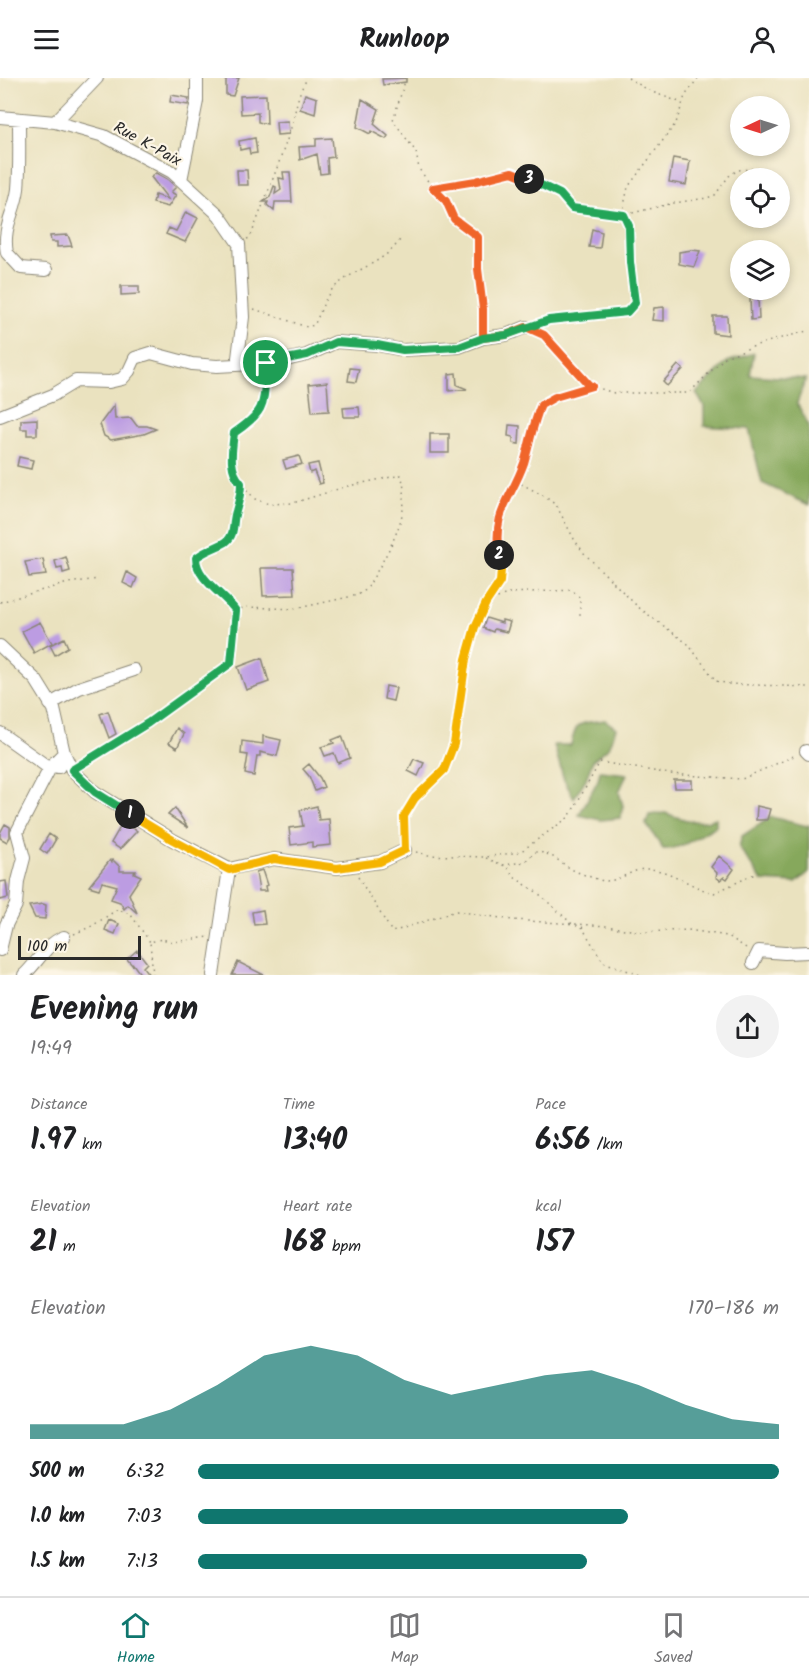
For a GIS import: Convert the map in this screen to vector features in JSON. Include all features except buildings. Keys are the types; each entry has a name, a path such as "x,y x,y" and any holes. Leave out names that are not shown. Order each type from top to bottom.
{"street":[{"path":"55,122 97,78"},
{"path":"181,180 197,101 197,78"},
{"name":"Rue K-Paix","path":"0,117 55,122 104,136 172,172 219,214 239,244"},
{"path":"20,119 18,190 5,232 7,253 21,268 46,270"},
{"path":"239,244 242,304 238,358 242,364"},
{"path":"0,416 53,395 76,381 109,382 122,379 129,371 135,357 151,353 192,364 217,366 266,363 307,355 336,342 377,345 403,350 459,347 483,338 506,335 526,327"},
{"path":"0,646 36,680 54,709 64,753 72,770 95,792 173,840 229,870 274,859 337,868 380,862 405,850"},
{"path":"50,704 79,688 134,670"},
{"path":"0,733 45,765 72,770"},
{"path":"0,950 6,925 16,905 18,881 24,858 17,832 51,766 64,753"},
{"path":"213,975 229,870"},
{"path":"24,975 58,939 64,937"},
{"path":"753,963 759,951 809,952"}],"path":[{"path":"239,244 250,238 289,134 298,99 308,78"},
{"path":"406,78 393,120 416,152 419,169 446,201 454,219 478,237 483,338"},
{"path":"628,78 652,92 682,103"},
{"path":"526,327 549,320 627,312 635,303 629,226 623,210 628,188 676,123 685,96 698,78"},
{"path":"433,188 512,172 560,194 572,208 624,215 707,198 715,195 730,175"},
{"path":"242,304 307,327 314,325 326,296 337,285 389,254 401,238"},
{"path":"526,327 544,335 589,385 614,393 689,393 725,357 760,344 806,332 809,335"},
{"path":"236,611 245,607 294,609 358,595 366,589 395,537 402,516 404,484 401,475 348,486 293,503 269,504 255,499 237,479 231,460 234,433 252,421 263,405 266,363"},
{"path":"592,386 555,397 541,405 516,482 499,514 497,540 501,570 500,582 486,603 475,627 466,659 454,744 444,770 415,798 404,816 405,850 427,855 485,857 520,852 569,817 600,762 670,774 742,779 807,752"},
{"path":"516,482 544,496 555,505 574,540 584,553 638,607 688,644 717,681 729,684 809,687"},
{"path":"72,770 148,723 231,663 236,611 203,575 196,563 196,558 228,540 234,531 235,512 241,500 241,483"},
{"path":"0,602 68,583 99,579"},
{"path":"486,603 508,593 572,590 580,598 580,617"},
{"path":"503,865 524,862 536,852 543,852 574,870 602,881 615,880 631,872 648,869 665,872 714,893 755,874"},
{"path":"485,857 507,867 514,877 538,893 571,923 582,927 603,962 640,975"},
{"path":"351,866 392,932 456,911 513,920 607,926 641,932 688,930 728,936 748,948 753,963"},
{"path":"64,937 85,930 118,909 131,915 150,942 153,975"},
{"path":"150,942 162,939 173,942 219,936"}],"green space":[{"path":"754,353 750,375 806,379 797,403 809,426 809,505 762,483 749,429 704,426 704,406 696,393 727,362"},
{"path":"605,720 616,728 608,748 593,760 586,779 574,798 564,780 554,745 571,745 575,731 581,724"},
{"path":"600,771 627,774 619,792 623,806 620,818 601,820 579,815 598,780"},
{"path":"665,813 697,822 716,818 716,826 684,845 663,849 646,824 649,815"},
{"path":"771,817 809,825 809,872 796,883 762,881 739,847 742,836"}],"route":[{"path":"266,363 263,405 252,421 234,433 231,460 237,479 241,483 241,500 235,512 234,531 228,540 196,558 196,563 203,575 236,611 231,663 148,723 72,770 95,792 173,840 229,870 274,859 337,868 380,862 405,850 404,816 415,798 444,770 454,744 466,659 475,627 486,603 500,582 501,570 497,540 499,514 524,462 541,405 555,397 592,386 544,335 526,327 506,335 483,338 478,237 454,219 446,201 433,188 512,172 560,194 572,208 624,215 629,226 635,303 627,312 549,320 526,327 506,335 483,338 459,347 403,350 377,345 336,342 307,355 266,363"}]}
